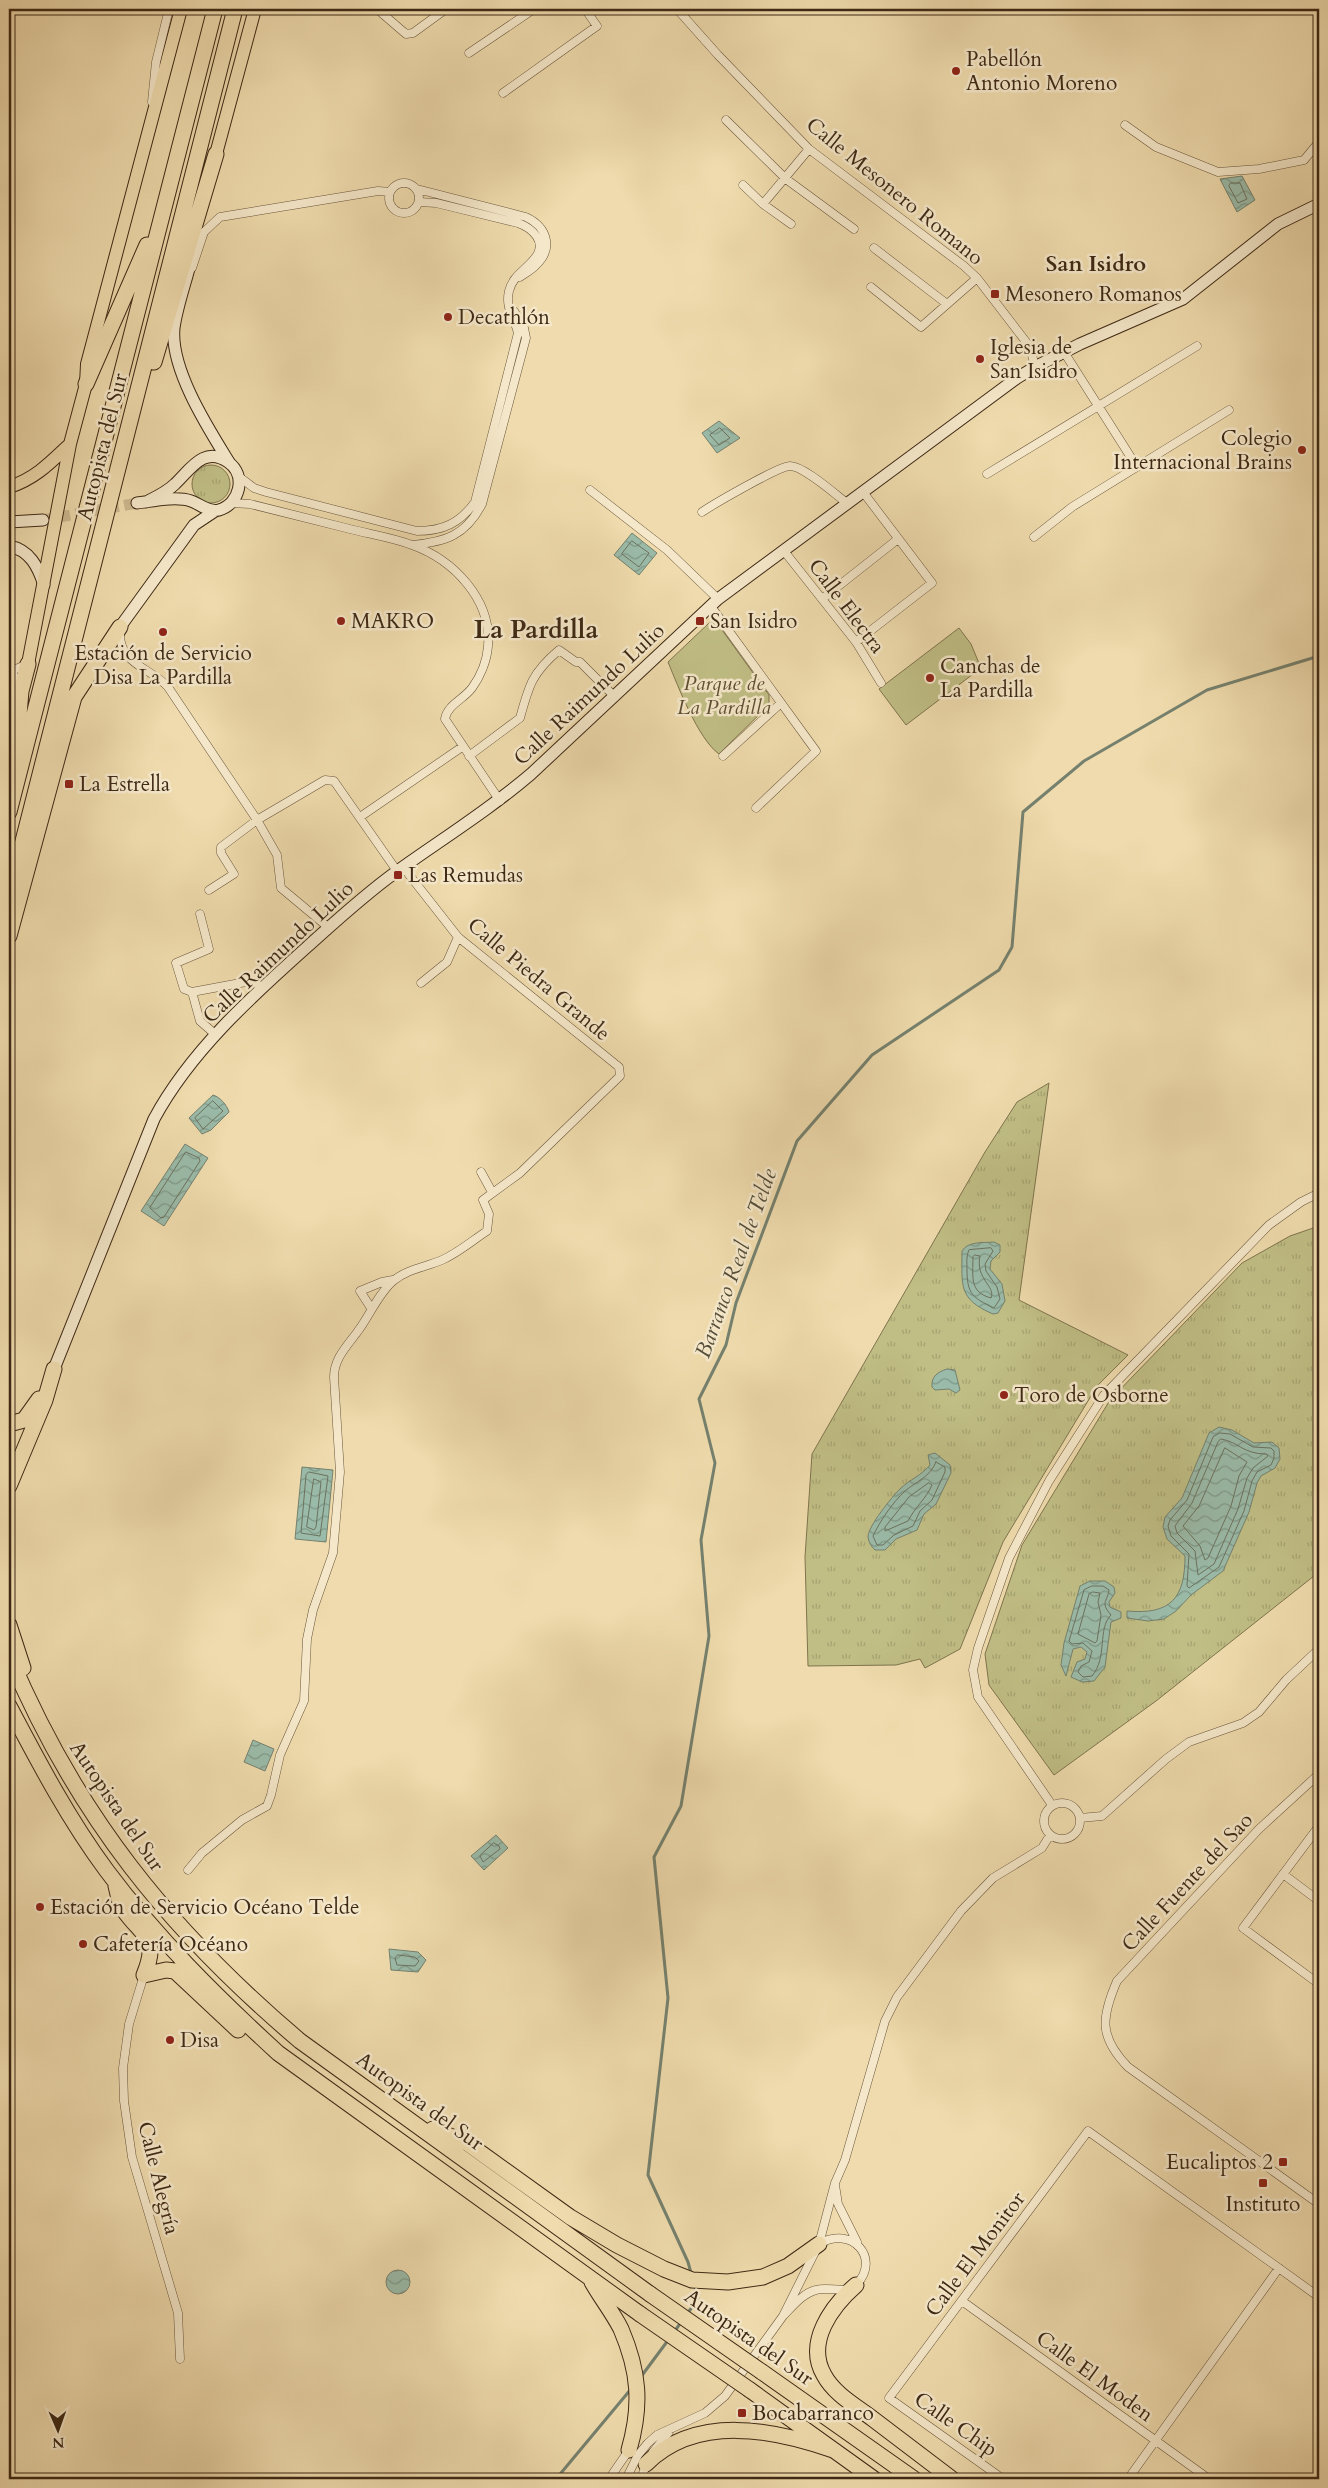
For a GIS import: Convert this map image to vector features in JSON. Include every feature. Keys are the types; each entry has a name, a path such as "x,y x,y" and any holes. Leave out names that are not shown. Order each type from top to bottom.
{"highway":[{"name":"Autopista del Sur","path":"9,812 215,9"},
{"name":"Autopista del Sur","path":"9,896 236,9"},
{"path":"126,441 163,339 216,154"},
{"path":"86,384 122,298 164,207"},
{"path":"9,936 74,697 120,627"},
{"path":"9,772 18,727 21,691 28,664"},
{"path":"9,1424 24,1420 34,1408 54,1369"},
{"path":"9,1486 45,1400 54,1369"},
{"path":"9,1625 22,1661 26,1697"},
{"name":"Autopista del Sur","path":"9,1655 26,1697 84,1803 127,1864 166,1912 206,1956 272,2018 300,2042 650,2294 914,2479"},
{"name":"Autopista del Sur","path":"9,1706 65,1808 116,1882 191,1970 278,2053 588,2277 874,2479"},
{"path":"116,1882 121,1907 150,1944 151,1958 144,1975"},
{"path":"144,1975 166,1970 175,1971 245,2036 278,2053"},
{"path":"408,2118 467,2143 570,2217 664,2269 692,2280 710,2282 763,2277 788,2266 819,2244"},
{"path":"588,2277 620,2327 634,2365 638,2392 638,2414 631,2443"},
{"path":"856,2285 829,2313 821,2330 818,2353 824,2375 841,2395 952,2479"},
{"path":"646,2464 670,2444 684,2437 712,2432 758,2431 806,2440 833,2450"}],"main road":[{"path":"28,664 70,444 86,384 87,364 181,9"},
{"path":"216,154 255,9"},
{"path":"9,487 26,482 46,467 70,444"}],"street":[{"path":"148,139 156,62 170,9"},
{"path":"377,9 406,34 413,33 446,9"},
{"path":"469,53 534,9"},
{"path":"503,93 598,26 584,9"},
{"name":"Calle Mesonero Romano","path":"677,9 718,55 809,149 964,266 977,278 1030,347 1035,367"},
{"path":"726,120 786,179 854,229"},
{"path":"1125,125 1156,147 1218,172 1259,169 1304,160 1319,142"},
{"path":"764,204 809,149"},
{"path":"216,154 174,328 177,355 183,375 212,435 238,476 254,488 417,531 438,530 453,524 466,515 474,502 518,332 508,306 509,290 519,273 535,258 538,252 539,240 529,227 518,223 436,203 419,202"},
{"path":"184,290 204,232 220,217 359,194 390,192 403,183 417,189 526,217 537,223 544,232 548,244 545,256 535,267 522,276 513,291 512,306 524,328 526,338 482,504 473,520 459,532 432,543 412,545"},
{"path":"743,185 790,224"},
{"path":"390,192 391,206 397,212 405,214 412,212 419,202 417,189"},
{"name":"Calle Raimundo Lulio","path":"54,1369 154,1119 173,1085 216,1035 262,987 329,928 354,903 400,869 500,801 615,697 714,602 1035,367 1182,299 1278,224 1319,204"},
{"path":"874,248 947,304"},
{"path":"871,287 921,327 977,278"},
{"path":"987,474 1197,346"},
{"path":"1064,352 1137,467"},
{"path":"1034,537 1072,507 1229,410"},
{"path":"215,511 182,499 142,503 175,485 200,459 216,457 229,462"},
{"path":"702,512 732,492 789,465 800,468 848,504"},
{"path":"231,503 238,490 238,476"},
{"path":"590,490 667,550 714,602 816,751 756,808"},
{"path":"856,642 932,583 863,492"},
{"path":"329,928 282,888 277,855 257,820 168,687 158,676 127,658 119,641 120,627 194,524 231,503 250,504 412,545 439,558 458,573 481,605 488,623 488,648 482,669 471,689 446,713 445,719 500,801"},
{"path":"9,522 42,520"},
{"path":"822,599 898,539"},
{"path":"9,546 25,553 35,563 44,586"},
{"name":"Calle Electra","path":"784,551 856,642 881,682"},
{"path":"469,756 520,718 527,691 540,666 559,650 576,662 580,662 615,697"},
{"path":"9,668 16,669 28,664"},
{"path":"9,673 17,678 21,691"},
{"path":"723,756 782,703"},
{"path":"360,818 462,746"},
{"name":"Calle Piedra Grande","path":"257,820 325,780 330,779 400,869 458,937 619,1067 620,1076 520,1173 492,1192"},
{"path":"209,890 234,874 221,853 221,847 257,820"},
{"path":"200,914 209,950 176,963 184,989 192,992 251,981 262,987"},
{"path":"421,983 448,962 458,937"},
{"path":"192,992 200,1022 216,1035"},
{"path":"371,1308 360,1291 382,1282 393,1280 418,1267 442,1260 487,1231 489,1214 483,1200 492,1192 481,1172"},
{"path":"1052,1805 978,1697 973,1670 978,1648 1009,1558 1049,1482 1104,1395 1269,1225 1302,1202 1319,1193"},
{"path":"188,1870 202,1853 242,1820 267,1806 280,1755 304,1701 307,1639 313,1610 332,1553 339,1490 340,1472 334,1368 338,1357 361,1328 371,1308 393,1280"},
{"path":"1080,1818 1102,1816 1166,1759 1189,1742 1243,1723 1259,1712 1286,1680 1319,1650"},
{"name":"Calle Fuente del Sao","path":"1319,1774 1259,1829 1117,1981 1106,2006 1105,2028 1113,2051 1128,2067 1319,2204"},
{"path":"1059,1802 1073,1806 1080,1818 1080,1825 1074,1835 1062,1839 1050,1835 1043,1823 1046,1810 1059,1802"},
{"path":"1319,1826 1243,1928 1319,1984"},
{"path":"625,2479 638,2454 657,2435 717,2405 783,2316 819,2244 835,2184 845,2160 885,2021 897,1997 961,1911 993,1878 1042,1848 1050,1835"},
{"path":"1283,1874 1319,1901"},
{"name":"Calle Alegría","path":"144,1975 129,2024 122,2068 124,2101 132,2157 178,2313 180,2359"},
{"name":"Calle El Monitor","path":"889,2398 1088,2131 1279,2268"},
{"path":"783,2316 800,2299 818,2289 844,2290 856,2285 864,2273 865,2259 838,2204 835,2184"},
{"path":"819,2244 830,2238 840,2237 851,2239 861,2248"},
{"path":"1128,2479 1279,2268 1319,2297"},
{"name":"Calle El Moden","path":"962,2301 1209,2479"},
{"name":"Calle Chip","path":"889,2398 1003,2479"},
{"path":"641,2479 646,2464 662,2439 672,2429"},
{"path":"625,2479 631,2443"},
{"path":"609,2479 631,2443"}],"green space":[{"path":"211,465 225,470 230,484 225,498 211,503 197,498 192,484 197,470"},
{"name":"Parque de La Pardilla","path":"709,623 717,623 769,695 769,705 719,754 711,747 696,725 668,662"},
{"name":"Canchas de La Pardilla","path":"959,628 971,644 981,668 906,725 879,689"},
{"path":"1049,1083 1019,1300 1128,1355 1097,1386 1003,1542 960,1649 925,1668 920,1659 896,1665 808,1666 805,1557 812,1454 985,1152 1017,1102"},
{"path":"1319,1226 1319,1572 1156,1701 1054,1775 989,1685 985,1654 1022,1545 1110,1400 1242,1263 1290,1236"}],"water":[{"path":"1242,176 1255,200 1237,212 1220,179"},
{"path":"719,421 740,438 717,453 702,433"},
{"path":"632,533 657,553 639,575 614,555"},
{"path":"213,1095 223,1102 229,1112 211,1130 202,1134 189,1118"},
{"path":"185,1144 208,1158 164,1226 141,1211"},
{"path":"994,1242 1000,1245 1000,1252 991,1261 990,1269 1002,1284 1005,1301 998,1313 993,1314 973,1303 964,1290 962,1251 972,1244"},
{"path":"947,1369 955,1370 960,1390 956,1393 949,1389 935,1390 932,1387 936,1375"},
{"path":"1219,1427 1232,1430 1254,1443 1272,1442 1279,1448 1280,1459 1275,1468 1261,1476 1257,1483 1249,1512 1223,1571 1191,1595 1176,1611 1164,1619 1148,1621 1127,1618 1127,1611 1142,1612 1155,1610 1172,1601 1178,1593 1182,1583 1185,1556 1167,1539 1163,1527 1165,1517 1182,1498 1209,1433"},
{"path":"935,1453 950,1465 951,1473 936,1504 924,1514 917,1530 896,1539 885,1550 875,1550 870,1544 868,1537 876,1519 900,1489 930,1465 928,1455"},
{"path":"302,1467 333,1470 326,1542 295,1539"},
{"path":"1090,1581 1105,1581 1114,1587 1115,1593 1109,1602 1110,1607 1121,1612 1121,1618 1111,1622 1105,1667 1094,1681 1082,1682 1071,1677 1077,1662 1085,1659 1087,1652 1081,1647 1073,1649 1066,1676 1061,1665 1064,1643 1080,1586"},
{"path":"253,1740 274,1749 265,1771 244,1762"},
{"path":"496,1835 508,1848 484,1870 471,1856"},
{"path":"389,1949 418,1952 426,1960 418,1972 391,1970"},
{"path":"398,2270 403,2271 409,2277 409,2287 403,2293 398,2294 393,2293 387,2287 386,2282 387,2277 393,2271"}],"waterway":[{"name":"Barranco Real de Telde","path":"691,2273 688,2262 648,2175 668,1998 654,1857 681,1806 709,1636 701,1540 715,1463 699,1399 726,1345 736,1303 797,1141 872,1055 999,970 1012,947 1023,812 1084,761 1207,690 1319,656"},
{"name":"Barranco Real de Telde","path":"687,2314 698,2299 694,2284"},
{"name":"Barranco Real de Telde","path":"674,2332 682,2321"},
{"name":"Barranco Real de Telde","path":"640,2378 669,2339"},
{"name":"Barranco Real de Telde","path":"556,2479 631,2389"}],"tunnel":[{"path":"43,520 137,503"}],"place":[{"name":"Pabellón Antonio Moreno","path":"956,71"},
{"name":"Mesonero Romanos","path":"995,294"},
{"name":"Decathlón","path":"448,317"},
{"name":"Iglesia de San Isidro","path":"980,359"},
{"name":"Colegio Internacional Brains","path":"1302,450"},
{"name":"MAKRO","path":"341,621"},
{"name":"San Isidro","path":"700,621"},
{"name":"Estación de Servicio Disa La Pardilla","path":"163,632"},
{"name":"Canchas de La Pardilla","path":"930,678"},
{"name":"La Estrella","path":"69,784"},
{"name":"Las Remudas","path":"398,875"},
{"name":"Toro de Osborne","path":"1004,1395"},
{"name":"Estación de Servicio Océano Telde","path":"40,1907"},
{"name":"Cafetería Océano","path":"83,1944"},
{"name":"Disa","path":"170,2040"},
{"name":"Eucaliptos 2","path":"1283,2162"},
{"name":"Instituto","path":"1263,2183"},
{"name":"Bocabarranco","path":"742,2413"}],"district":[{"name":"San Isidro","path":"1096,263"},
{"name":"La Pardilla","path":"536,629"}]}
